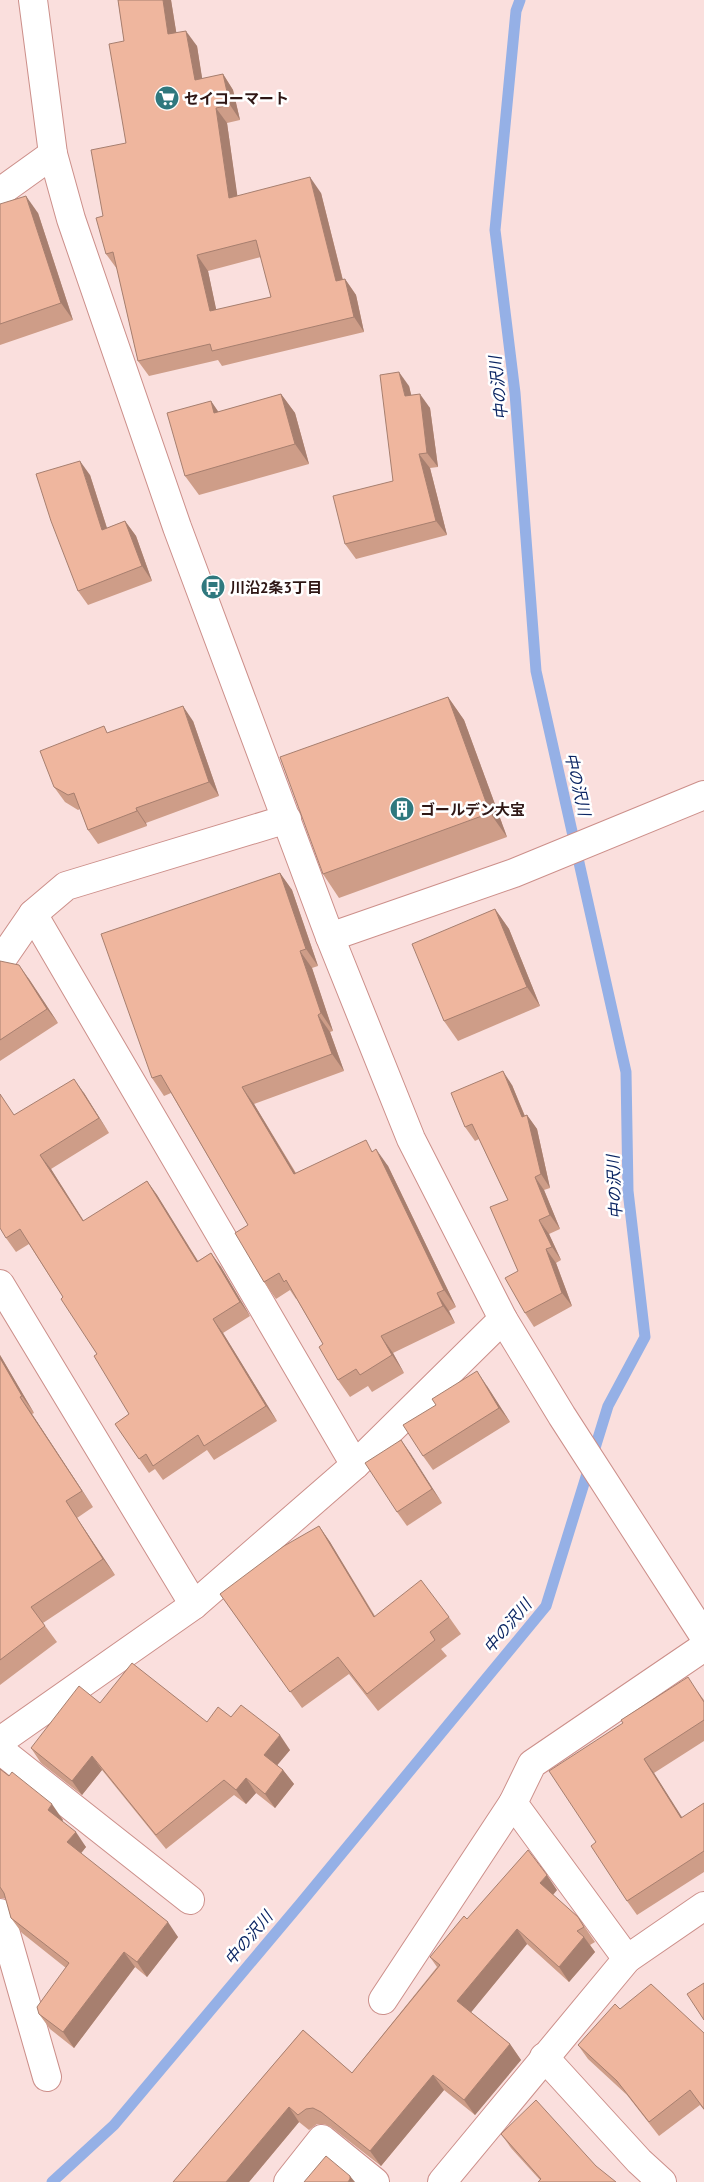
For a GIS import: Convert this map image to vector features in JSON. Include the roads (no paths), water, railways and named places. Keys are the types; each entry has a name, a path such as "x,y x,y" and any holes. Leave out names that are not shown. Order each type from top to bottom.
{"street":[{"path":"33,0 53,154 71,219 177,527 330,937 411,1139 504,1319 562,1416 704,1636"},
{"path":"0,192 53,154"},
{"path":"330,937 514,873 704,795"},
{"path":"0,962 34,914 66,886 287,819"},
{"path":"34,914 355,1465"},
{"path":"0,1284 194,1604"},
{"path":"0,1741 194,1604 355,1465 504,1319"},
{"path":"383,2000 513,1803 532,1764 704,1648"},
{"path":"0,1750 190,1900"},
{"path":"513,1803 626,1959"},
{"path":"442,2182 626,1959 704,1906"},
{"path":"0,1914 48,2077"},
{"path":"544,2057 639,2161 662,2182"},
{"path":"288,2182 322,2139 375,2182"}],"waterway":[{"name":"中の沢川","path":"52,2182 114,2125 300,1904 546,1606 608,1406 645,1337 628,1191 626,1072 536,671 515,393 495,230 516,11 520,0"}],"place":[{"name":"セイコーマート","path":"167,98"},
{"name":"川沿2条3丁目","path":"213,587"},
{"name":"ゴールデン大宝","path":"402,809"}]}
